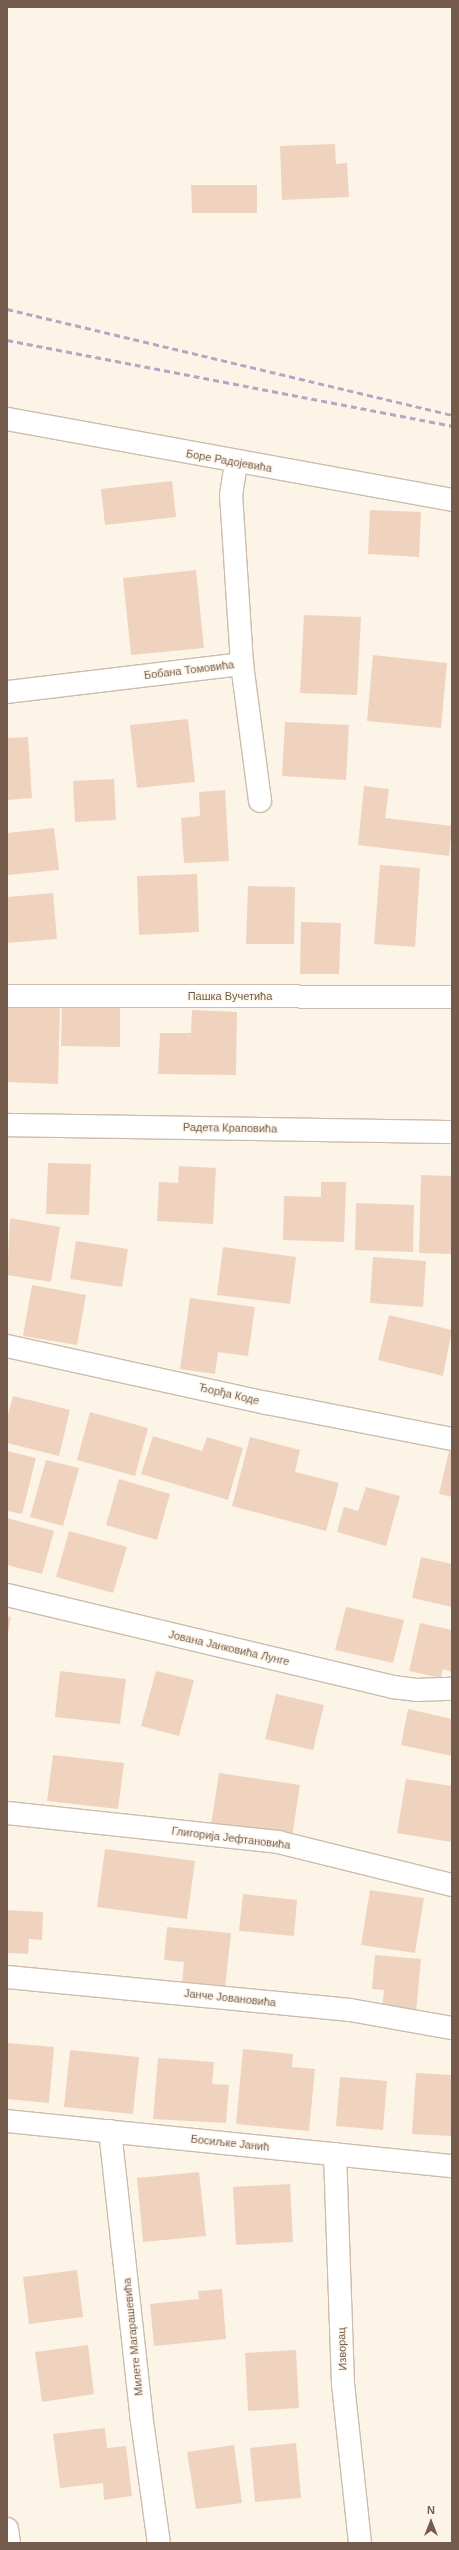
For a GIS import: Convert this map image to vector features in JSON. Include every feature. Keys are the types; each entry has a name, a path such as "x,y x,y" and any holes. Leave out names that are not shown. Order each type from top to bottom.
{"street":[{"name":"Боре Радојевића","path":"7,419 236,462 452,500"},
{"name":"Бобана Томовића","path":"7,692 242,664 231,495 236,462"},
{"path":"242,664 260,801"},
{"name":"Пашка Вучетића","path":"7,996 452,997"},
{"name":"Радета Краповића","path":"7,1125 452,1132"},
{"name":"Ђорђа Коде","path":"7,1346 267,1403 452,1439"},
{"name":"Јована Јанковића Лунге","path":"7,1595 393,1687 416,1690 452,1689"},
{"name":"Глигорија Јефтановића","path":"7,1813 278,1842 452,1885"},
{"name":"Јанче Јовановића","path":"7,1976 350,2010 452,2028"},
{"name":"Босиљке Јанић","path":"7,2121 452,2166"},
{"name":"Милете Магарашевића","path":"110,2131 141,2414 158,2543"},
{"name":"Изворац","path":"335,2154 343,2384 360,2543"},
{"path":"7,2529 9,2543"}],"building":[{"path":"335,144 336,164 347,163 349,197 282,200 280,146"},
{"path":"191,185 257,185 257,213 192,213"},
{"path":"172,481 176,517 105,525 101,489"},
{"path":"370,510 421,512 419,557 368,554"},
{"path":"196,570 204,648 131,655 123,578"},
{"path":"304,615 361,617 357,695 300,693"},
{"path":"373,655 447,663 441,728 367,721"},
{"path":"188,719 195,782 137,788 130,725"},
{"path":"285,722 349,725 346,780 282,776"},
{"path":"28,737 32,798 7,800 7,738"},
{"path":"114,779 116,820 75,822 73,781"},
{"path":"364,786 389,789 385,818 452,826 449,856 358,845"},
{"path":"225,790 229,861 184,863 181,818 200,816 199,792"},
{"path":"54,828 59,870 7,875 7,833"},
{"path":"380,865 420,868 415,947 374,944"},
{"path":"197,874 199,932 139,935 137,876"},
{"path":"248,886 295,887 294,944 246,944"},
{"path":"53,893 57,939 7,943 7,897"},
{"path":"301,922 341,923 339,974 300,974"},
{"path":"7,1003 60,1004 58,1084 7,1082"},
{"path":"62,1004 120,1005 120,1047 61,1046"},
{"path":"192,1010 237,1012 236,1075 158,1074 160,1033 191,1033"},
{"path":"48,1163 91,1164 89,1215 46,1214"},
{"path":"179,1166 216,1168 213,1224 157,1221 159,1182 178,1183"},
{"path":"421,1175 452,1176 452,1254 419,1253"},
{"path":"321,1182 346,1182 344,1242 283,1240 284,1196 321,1197"},
{"path":"356,1203 414,1205 413,1252 355,1250"},
{"path":"10,1218 60,1227 51,1282 7,1275"},
{"path":"76,1241 128,1249 122,1287 70,1279"},
{"path":"223,1247 296,1257 290,1304 217,1295"},
{"path":"373,1257 426,1261 423,1307 370,1303"},
{"path":"32,1285 86,1295 77,1345 23,1336"},
{"path":"190,1298 255,1307 248,1356 218,1352 215,1374 180,1369"},
{"path":"389,1315 452,1330 443,1376 378,1360"},
{"path":"13,1396 70,1410 59,1456 7,1443 7,1418"},
{"path":"90,1412 148,1428 135,1476 77,1460"},
{"path":"153,1436 202,1451 207,1437 243,1448 228,1500 141,1474"},
{"path":"250,1437 300,1450 295,1472 339,1483 326,1531 232,1506"},
{"path":"7,1451 36,1458 22,1514 7,1511"},
{"path":"449,1451 452,1452 452,1497 439,1494"},
{"path":"46,1460 79,1468 63,1526 30,1517"},
{"path":"119,1479 170,1494 157,1540 106,1525"},
{"path":"366,1487 400,1496 386,1546 337,1532 344,1507 358,1511"},
{"path":"7,1518 54,1531 42,1574 7,1565"},
{"path":"69,1531 127,1547 113,1593 56,1577"},
{"path":"421,1557 452,1564 452,1607 412,1598"},
{"path":"346,1607 404,1620 393,1663 335,1650"},
{"path":"7,1616 11,1617 8,1633 7,1633"},
{"path":"420,1623 452,1630 452,1672 443,1669 441,1678 409,1671"},
{"path":"60,1671 126,1679 120,1724 55,1717"},
{"path":"156,1671 194,1680 179,1736 141,1726"},
{"path":"276,1694 324,1705 313,1750 265,1739"},
{"path":"408,1709 452,1719 452,1756 401,1745"},
{"path":"53,1755 124,1763 118,1809 47,1801"},
{"path":"219,1773 300,1785 292,1837 211,1825"},
{"path":"406,1779 452,1786 451,1842 397,1833"},
{"path":"105,1849 195,1861 187,1919 97,1907"},
{"path":"370,1890 424,1898 415,1953 361,1945"},
{"path":"243,1894 297,1900 294,1936 239,1931"},
{"path":"7,1910 43,1912 42,1940 29,1939 28,1954 7,1953"},
{"path":"167,1927 231,1933 225,1988 182,1984 184,1962 164,1960"},
{"path":"375,1955 421,1959 416,2012 382,2009 384,1990 372,1989"},
{"path":"7,2043 54,2047 49,2103 7,2099"},
{"path":"243,2049 293,2054 292,2067 315,2069 309,2131 236,2124"},
{"path":"70,2050 139,2057 133,2114 64,2107"},
{"path":"158,2058 214,2062 212,2084 229,2085 226,2123 153,2119"},
{"path":"416,2073 452,2075 452,2136 412,2134"},
{"path":"340,2077 387,2081 383,2130 336,2126"},
{"path":"199,2172 206,2236 143,2242 137,2178"},
{"path":"290,2184 293,2242 236,2245 233,2187"},
{"path":"77,2270 83,2317 29,2324 23,2277"},
{"path":"222,2289 226,2339 154,2346 150,2304 199,2299 198,2291"},
{"path":"88,2345 94,2394 42,2402 35,2352"},
{"path":"296,2350 299,2408 248,2411 245,2353"},
{"path":"105,2428 107,2448 126,2446 132,2496 104,2500 103,2483 60,2488 53,2434"},
{"path":"296,2443 301,2498 255,2502 250,2448"},
{"path":"234,2445 242,2503 196,2509 187,2452"}],"railway":[{"path":"7,309 452,415"},
{"path":"7,340 452,426"}]}
